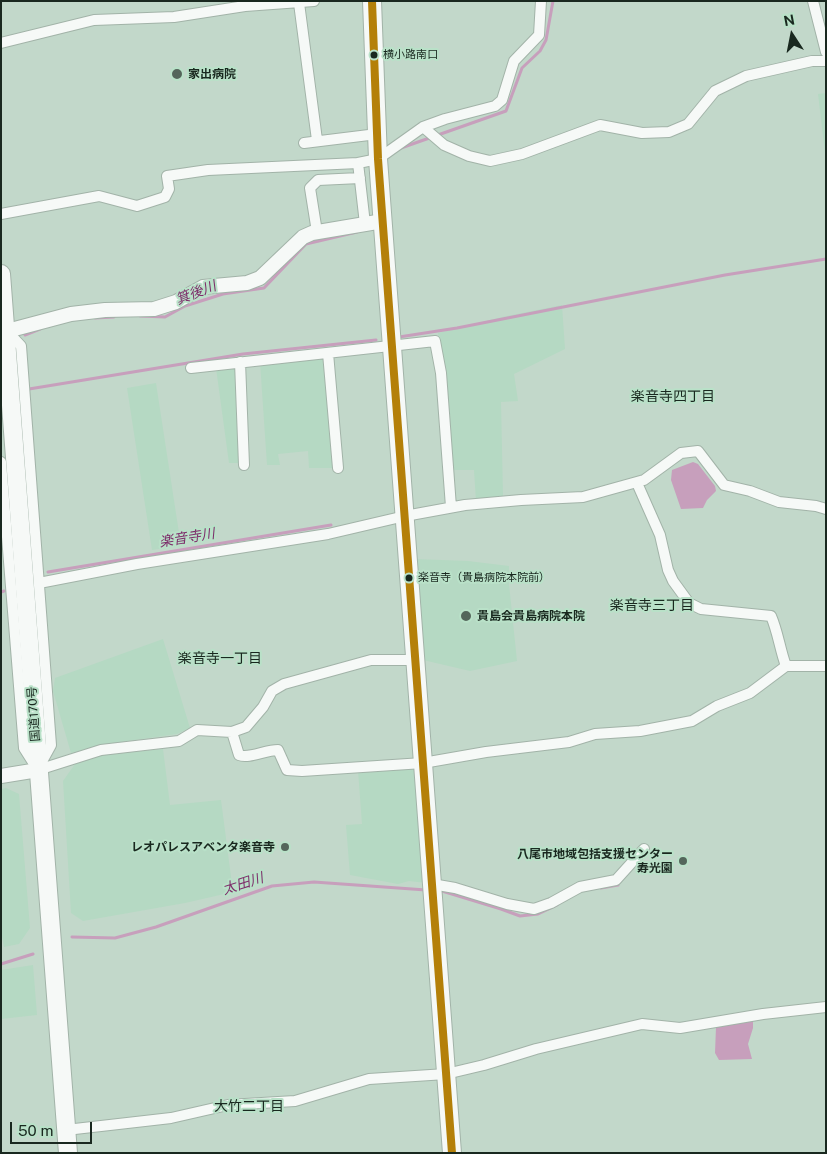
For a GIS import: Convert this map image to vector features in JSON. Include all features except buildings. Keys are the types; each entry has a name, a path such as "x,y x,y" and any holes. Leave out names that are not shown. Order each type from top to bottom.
{"highway":[{"path":"372,1 378,159 452,1153"},
{"name":"国道170号","path":"1,274 3,334 68,1153"}],"street":[{"path":"1,43 94,20 174,17 207,7 314,1"},
{"path":"1,214 99,196 137,206 165,197 169,189 167,176 199,172 358,163 378,159 423,127 445,119 495,106 502,100 514,61 539,35 541,1"},
{"path":"813,1 826,52"},
{"path":"299,3 317,140"},
{"path":"423,127 444,145 469,156 490,161 522,154 600,125 642,133 669,132 688,124 715,91 746,76 812,61 826,61"},
{"path":"304,143 377,134"},
{"path":"358,163 365,224"},
{"path":"316,232 310,188 318,180 360,178"},
{"path":"3,334 71,314 105,310 154,309 176,302 203,287 247,283 260,278 303,236 316,232 383,221"},
{"path":"3,334 21,346 51,745 38,770"},
{"path":"191,368 435,341 441,373 451,507"},
{"path":"328,353 338,468"},
{"path":"240,362 244,465"},
{"path":"39,583 137,564 328,534 451,507 521,500 583,497 637,483 681,453 698,451 724,485 750,491 779,502 826,508"},
{"path":"1,462 5,554 24,748 38,770"},
{"path":"637,483 660,535 668,570 673,581 689,603 701,609 771,616 786,666"},
{"path":"1,776 38,770 101,750 179,742 197,730 232,732 246,727 263,707 272,691 284,684 371,660 416,660"},
{"path":"232,732 239,755 244,757 268,750 278,750 287,770 302,771 423,763 486,752 569,742 595,734 640,731 692,721 718,706 750,693 786,666 826,666"},
{"path":"432,884 455,888 507,904 534,909 551,903 580,887 616,880 644,849"},
{"path":"66,1130 171,1118 228,1105 296,1101 369,1079 446,1074 536,1049 642,1024 680,1028 763,1014 826,1007"}],"shaded area":[{"path":"826,93 826,161 818,94"},
{"path":"562,305 565,349 514,374 518,401 501,402 503,496 476,501 474,470 450,470 447,408 438,333 502,317"},
{"path":"326,355 334,468 309,468 308,451 278,454 280,465 267,465 260,362"},
{"path":"235,367 239,463 229,463 216,368"},
{"path":"156,383 181,546 152,550 127,388"},
{"path":"693,462 698,464 715,486 716,491 707,500 703,508 681,509 671,480 672,470"},
{"path":"414,559 468,561 509,566 509,584 517,661 470,671 423,660"},
{"path":"163,639 190,728 177,734 100,745 71,753 53,691 55,678"},
{"path":"163,749 170,805 221,800 233,892 185,903 83,921 71,913 63,781 75,764 101,755"},
{"path":"418,768 426,883 409,881 398,884 350,875 346,825 362,824 358,770"},
{"path":"6,788 19,794 30,928 19,944 4,947 1,932 1,789"},
{"path":"33,965 37,1015 1,1019 1,970"},
{"path":"753,1021 748,1044 752,1059 719,1060 715,1053 716,1027"}],"waterway":[{"name":"箕後川","path":"401,148 506,111 522,68 540,51 546,40 553,1"},
{"name":"箕後川","path":"140,316 165,317 185,306 223,294 264,288 306,244 357,232"},
{"path":"399,337 457,328 725,275 826,259"},
{"name":"箕後川","path":"95,318 114,317"},
{"name":"箕後川","path":"25,335 40,329"},
{"path":"29,389 243,354 376,340"},
{"name":"楽音寺川","path":"48,572 331,525"},
{"name":"太田川","path":"72,937 115,938 156,927 272,886 314,882 426,890"},
{"name":"太田川","path":"601,888 618,885"},
{"name":"太田川","path":"442,891 520,916 538,914 557,905"},
{"name":"太田川","path":"1,964 33,954"}],"transit line":[{"path":"372,1 378,159 452,1153"}],"place":[{"name":"横小路南口","path":"374,55"},
{"name":"家出病院","path":"177,74"},
{"name":"楽音寺（貴島病院本院前）","path":"409,578"},
{"name":"貴島会貴島病院本院","path":"466,616"},
{"name":"レオパレスアベンタ楽音寺","path":"285,847"},
{"name":"八尾市地域包括支援センター 寿光園","path":"683,861"}],"district":[{"name":"楽音寺四丁目","path":"673,397"},
{"name":"楽音寺三丁目","path":"652,606"},
{"name":"楽音寺一丁目","path":"220,659"},
{"name":"大竹二丁目","path":"249,1107"}]}
